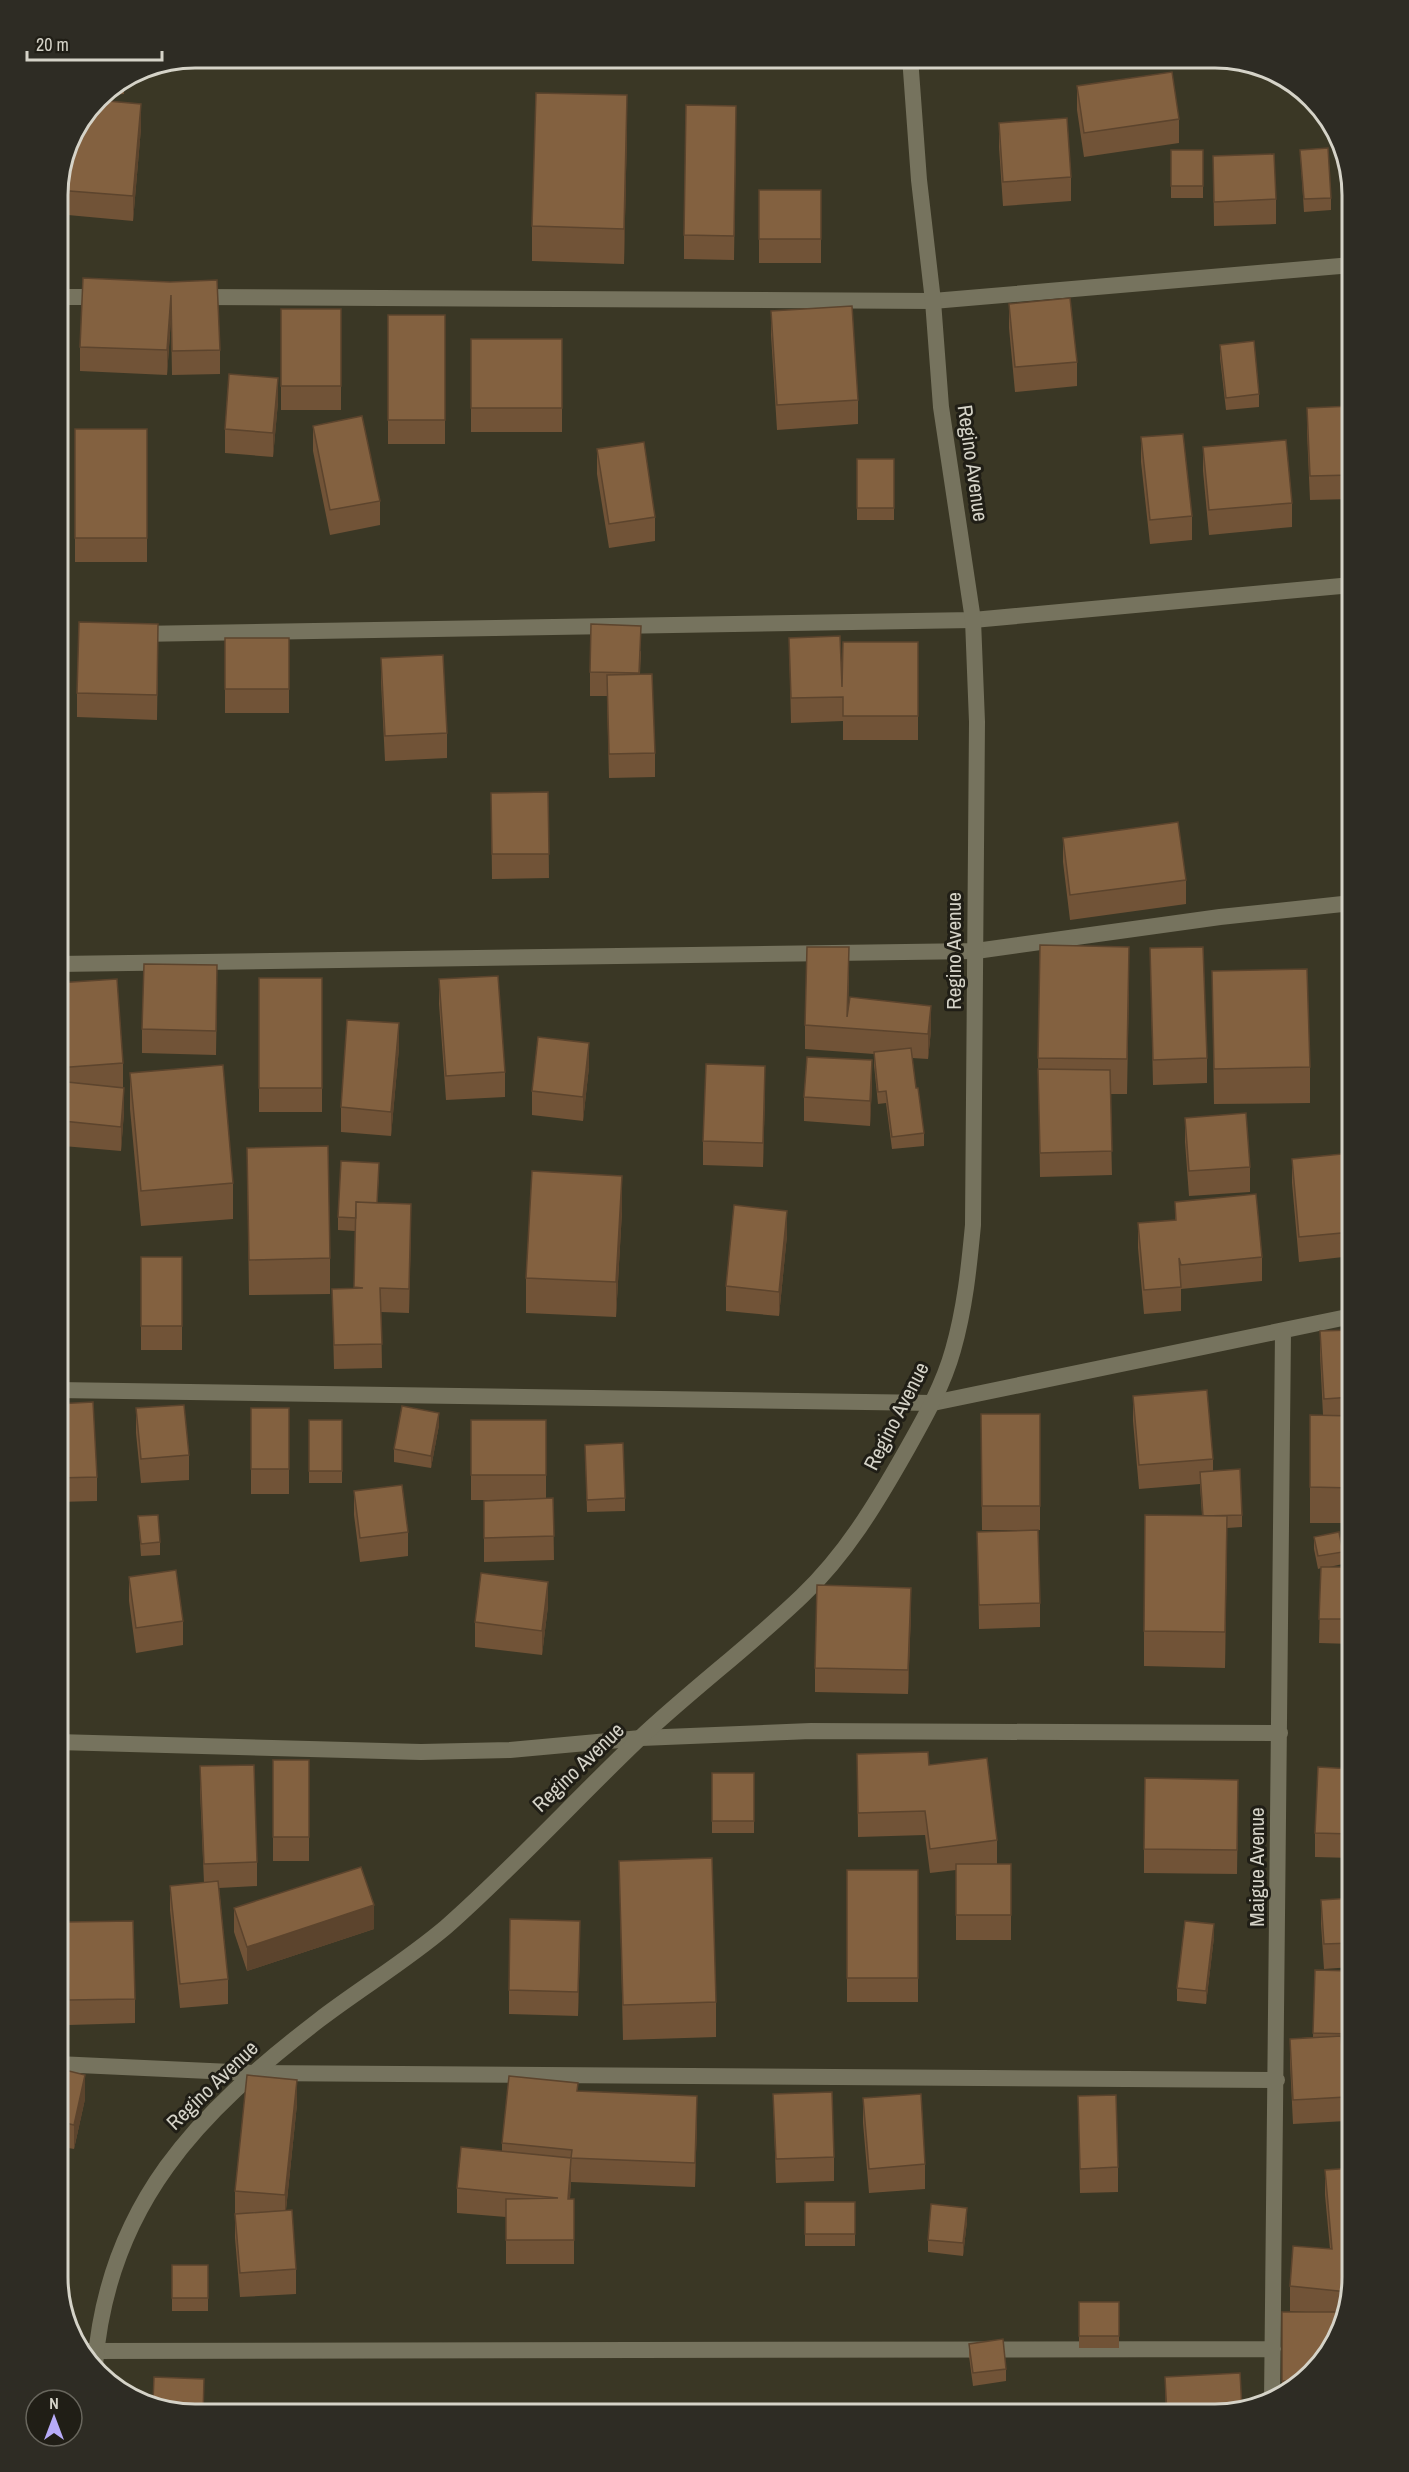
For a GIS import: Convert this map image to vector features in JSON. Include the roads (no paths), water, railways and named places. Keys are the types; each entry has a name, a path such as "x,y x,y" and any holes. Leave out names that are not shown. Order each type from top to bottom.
{"street":[{"name":"Regino Avenue","path":"92,2352 110,2282 130,2228 160,2172 201,2122 253,2073 447,1926 641,1737 802,1596 839,1556 871,1513 933,1403 953,1353 967,1295 973,1224 977,722 973,620 941,407 911,68"},
{"path":"176,297 933,301 1342,266"},
{"path":"68,297 116,297"},
{"path":"120,634 973,620 1342,586"},
{"path":"68,964 976,951 1220,917 1342,904"},
{"path":"68,1390 933,1403 1342,1318"},
{"name":"Maigue Avenue","path":"1272,2390 1283,1332"},
{"path":"68,1742 421,1752 510,1750 641,1737 811,1731 1280,1733"},
{"path":"68,2065 253,2073 1277,2080"},
{"path":"94,2355 1274,2349"}]}
